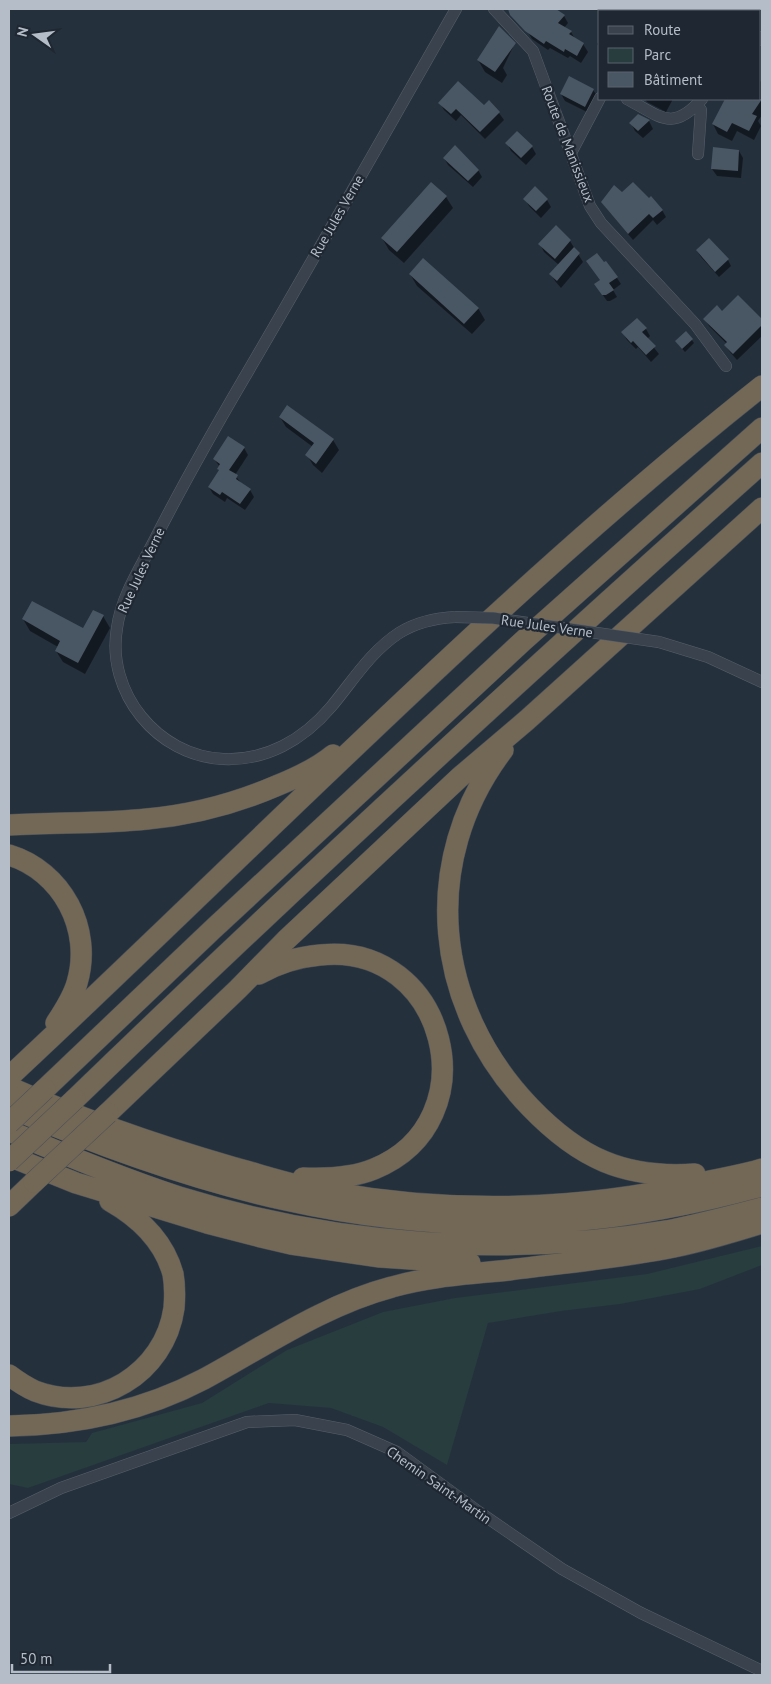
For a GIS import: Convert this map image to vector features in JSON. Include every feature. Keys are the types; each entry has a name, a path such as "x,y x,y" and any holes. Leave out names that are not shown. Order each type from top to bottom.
{"highway":[{"path":"9,1077 404,700 518,595 649,479 762,386"},
{"path":"762,428 523,641 212,930 45,1089 11,1129 86,1163 179,1197 278,1222 376,1239 476,1245 525,1245 573,1242 624,1237 673,1229 762,1208"},
{"path":"9,1161 414,778 616,593 762,463"},
{"path":"12,1204 238,989 286,940 460,777 527,720 762,508"},
{"path":"9,824 145,820 198,811 244,799 289,781 330,758 404,700"},
{"path":"527,720 494,762 478,788 459,833 448,887 447,920 452,961 463,1000 478,1037 496,1066 534,1111 571,1143 599,1159 629,1170 655,1174 761,1175"},
{"path":"9,855 32,864 55,883 71,908 80,937 81,966 77,984 62,1013 28,1059"},
{"path":"238,989 269,968 299,958 337,954 366,960 396,975 417,995 431,1017 439,1037 443,1058 439,1094 426,1124 406,1149 385,1164 372,1170 347,1176 320,1178 295,1178 246,1171"},
{"path":"9,1087 47,1104 148,1141 297,1186 366,1198 437,1205 513,1207 630,1197 761,1175"},
{"path":"9,1107 140,1160 224,1186 322,1209 422,1222 522,1224 571,1221 671,1208 761,1175"},
{"path":"9,1156 76,1183 228,1229 291,1244 354,1254 482,1264 602,1258"},
{"path":"9,1376 24,1386 45,1394 70,1398 95,1396 114,1389 132,1379 152,1360 166,1338 173,1315 175,1289 172,1273 165,1255 150,1231 135,1218 115,1204 76,1183"},
{"path":"9,1426 92,1419 139,1406 203,1380 317,1316 367,1294 390,1287 432,1278 602,1258 674,1247 762,1223"}],"street":[{"name":"Rue Jules Verne","path":"456,9 268,338 197,458 176,496 124,602 117,625 115,651 119,676 129,699 141,718 157,733 177,746 202,756 220,759 256,756 281,748 303,734 329,709 380,648 399,633 425,622 455,617 493,618 659,642 708,657 762,682"},
{"name":"Route de Manissieux","path":"495,9 533,51 590,206 602,223 695,324 726,366"},
{"path":"571,153 599,100"},
{"path":"629,100 665,119 676,119 699,102 701,110 698,154"},
{"name":"Chemin Saint-Martin","path":"9,1514 61,1488 247,1422 295,1420 347,1430 397,1452 479,1512 562,1569 640,1613 762,1671"}],"green space":[{"path":"762,1246 762,1265 700,1289 620,1304 488,1323 447,1465 383,1427 331,1408 269,1403 28,1488 9,1484 9,1444 86,1442 92,1433 202,1403 287,1350 383,1312 455,1298 647,1274"}],"building":[{"path":"508,9 556,9 565,15 558,23 572,31 569,34 584,43 577,56 565,49 564,52 546,41 544,44 525,31 510,15"},
{"path":"499,26 516,43 495,72 477,60"},
{"path":"569,76 594,89 585,107 560,94"},
{"path":"458,81 484,105 489,100 500,112 480,132 456,109 451,114 438,103"},
{"path":"762,99 752,114 757,116 749,131 732,123 727,132 712,124 724,100"},
{"path":"638,114 650,120 638,131 629,123"},
{"path":"517,131 533,146 521,158 505,143"},
{"path":"455,145 479,170 468,181 443,158"},
{"path":"713,147 739,150 738,171 711,169"},
{"path":"431,182 447,196 397,252 381,238"},
{"path":"633,182 649,198 651,196 663,210 653,218 649,214 628,234 601,202 614,185 622,192"},
{"path":"535,186 548,199 536,211 523,199"},
{"path":"556,225 571,240 555,259 538,244"},
{"path":"709,238 729,259 715,272 696,250"},
{"path":"574,247 580,253 557,281 549,274"},
{"path":"597,253 604,262 606,261 618,277 609,283 614,290 606,295 602,295 594,284 600,280 586,261"},
{"path":"423,258 479,308 464,324 409,274"},
{"path":"738,295 762,319 762,325 733,354 724,345 727,342 703,319 717,305 722,311"},
{"path":"637,318 647,328 642,332 656,346 646,355 633,341 631,343 621,332"},
{"path":"686,331 693,339 682,349 675,341"},
{"path":"287,405 334,439 316,464 305,455 314,443 279,417"},
{"path":"228,436 245,447 229,470 238,475 236,479 251,489 240,504 222,492 220,495 208,487 219,470 217,469 220,464 213,459"},
{"path":"32,601 83,628 93,610 104,615 78,663 55,651 60,641 22,619"}]}
